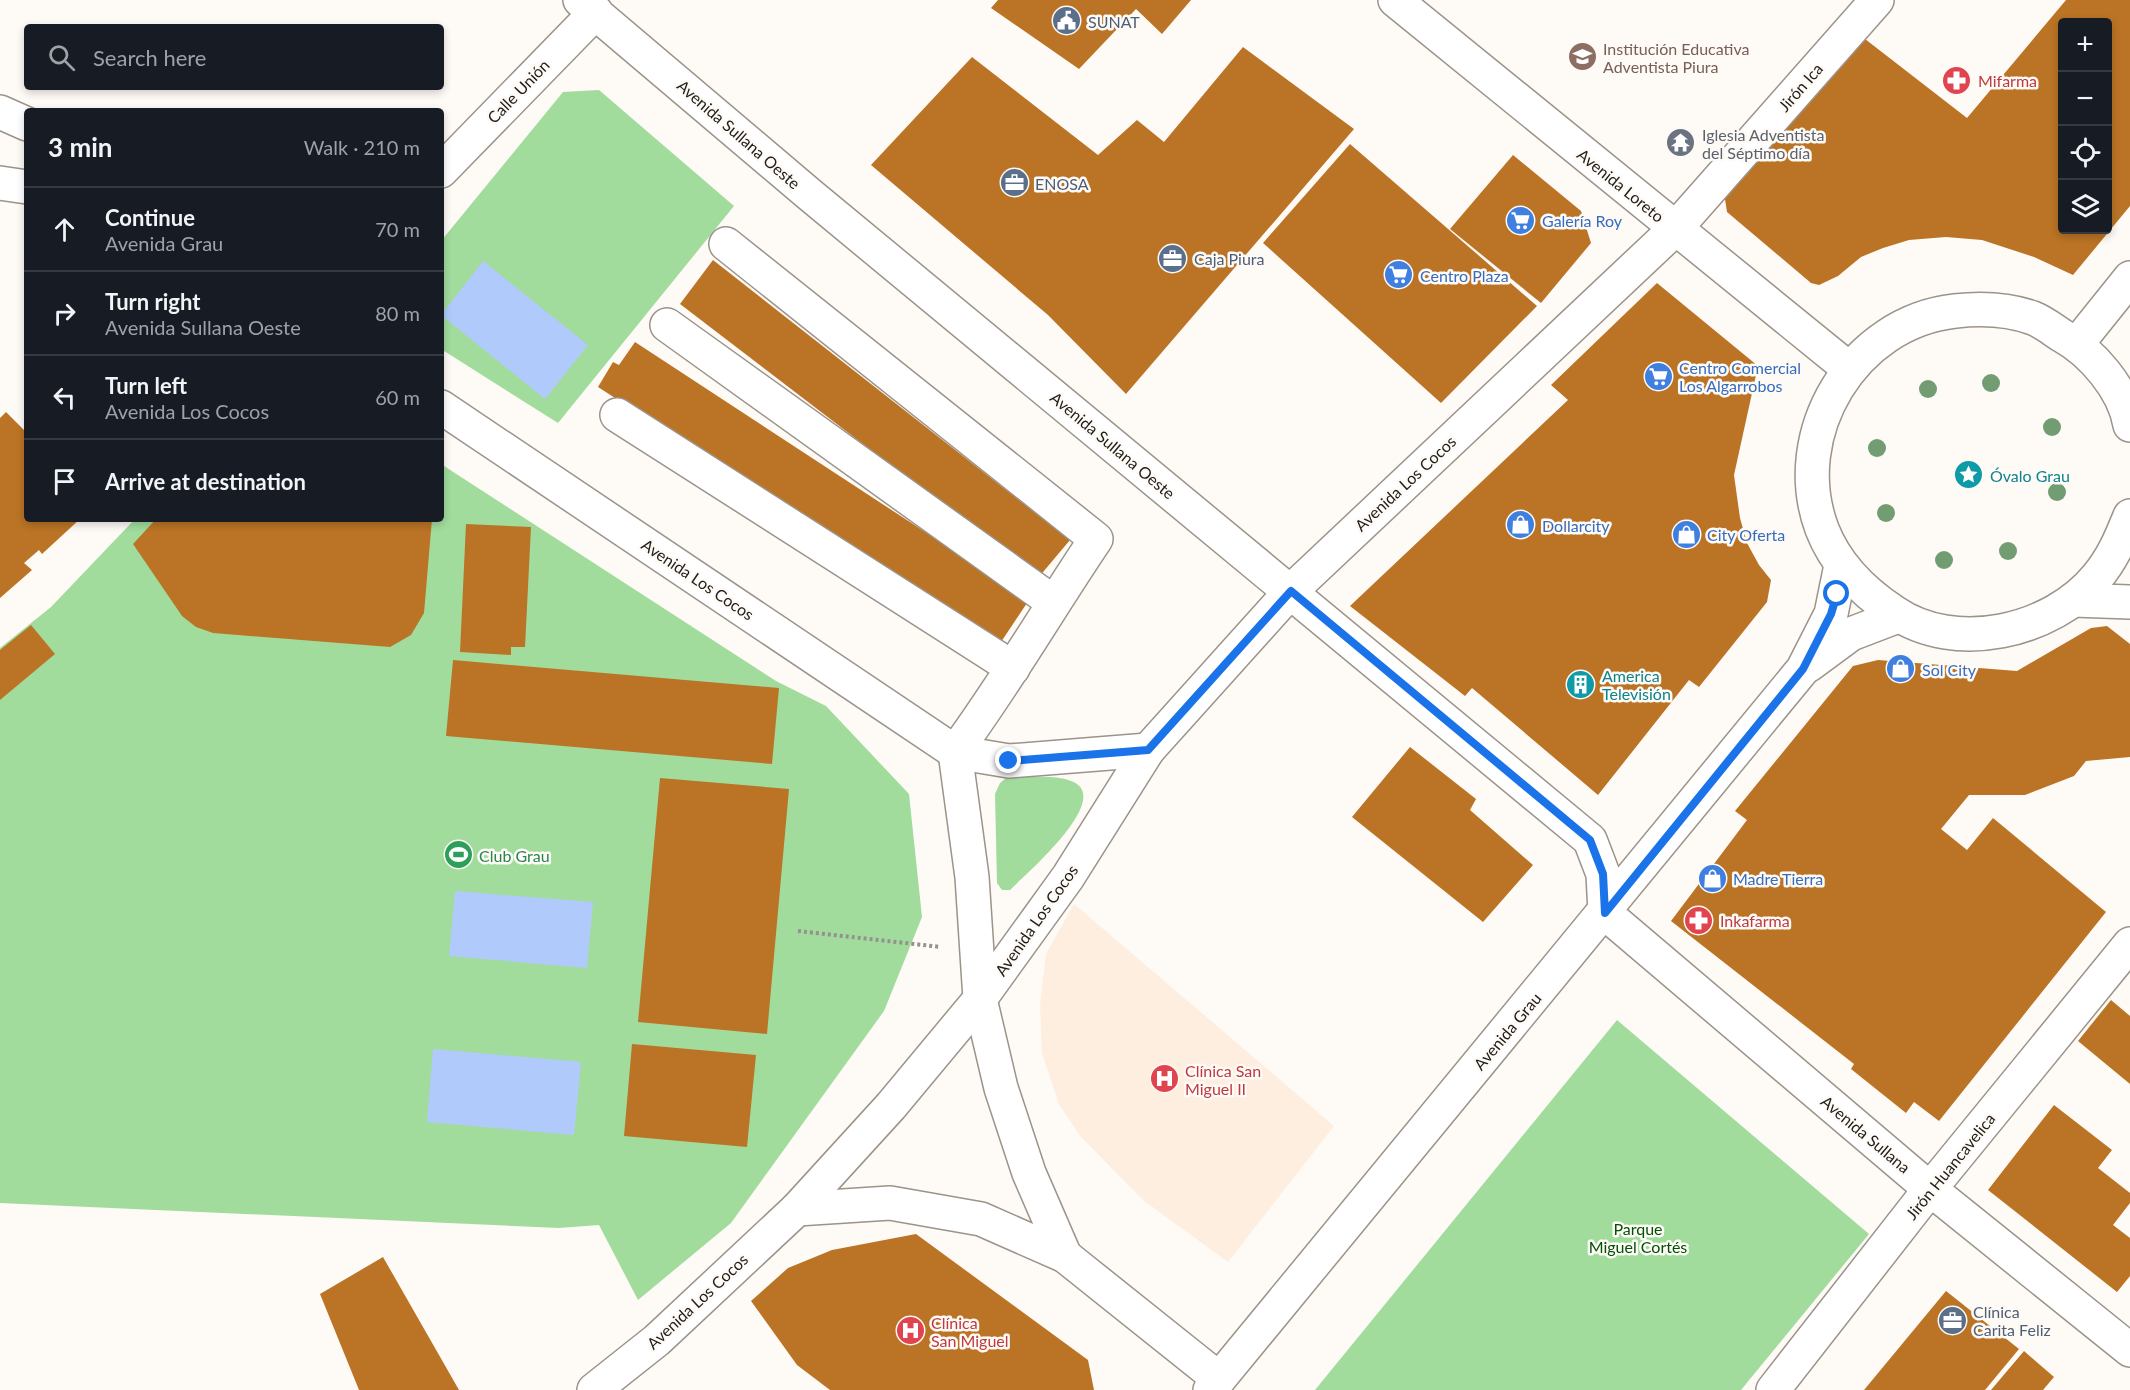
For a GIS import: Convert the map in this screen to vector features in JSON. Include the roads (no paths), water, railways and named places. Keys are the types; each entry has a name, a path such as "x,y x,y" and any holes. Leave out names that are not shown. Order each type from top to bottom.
{"street":[{"name":"Avenida Loreto","path":"1395,0 1848,368"},
{"name":"Jirón Ica","path":"1675,229 1877,0"},
{"name":"Calle Unión","path":"444,168 588,6"},
{"name":"Avenida Sullana Oeste","path":"588,6 809,194 1590,840 1603,874 1605,913"},
{"path":"0,112 24,123"},
{"path":"0,183 24,187"},
{"name":"Avenida Los Cocos","path":"594,1390 657,1340 797,1209 891,1106 980,999 1068,877 1148,750 1291,591 1675,229"},
{"path":"726,244 1096,539 1053,602 994,699 955,752"},
{"path":"2077,344 2130,278"},
{"path":"2130,425 2108,377 2077,344 2033,318 1983,307 1933,313 1886,334 1848,368 1827,404 1814,445 1812,487 1822,528 1841,565 1867,594 1898,616 1933,629 1970,634 2006,631 2041,619 2073,600 2096,578 2115,553 2130,516"},
{"path":"667,326 1053,602"},
{"name":"Avenida Los Cocos","path":"444,409 955,752 1009,761 1148,750"},
{"path":"617,414 1013,668"},
{"path":"2073,600 2130,601 2118,570 2115,553"},
{"name":"Avenida Grau","path":"1214,1384 1605,913 1803,669 1831,614 1841,565"},
{"name":"Avenida Grau","path":"1803,669 1851,634 1898,616"},
{"name":"Avenida Los Cocos","path":"955,752 972,878 980,999 1008,1109 1029,1173 1065,1256"},
{"name":"Avenida Sullana","path":"1605,913 1930,1189 2130,1350"},
{"name":"Jirón Huancavelica","path":"1773,1390 1930,1189 2130,944"},
{"name":"Avenida Los Cocos","path":"797,1209 890,1203 981,1219 1065,1256 1214,1384"}],"water":[{"path":"483,261 588,345 545,399 444,317 444,311"},
{"path":"455,891 593,902 587,968 449,956"},
{"path":"433,1049 581,1062 574,1135 427,1122"}],"place":[{"name":"SUNAT","path":"1067,21"},
{"name":"Institución Educativa Adventista Piura","path":"1582,57"},
{"name":"Mifarma","path":"1957,80"},
{"name":"Iglesia Adventista del Séptimo día","path":"1681,143"},
{"name":"ENOSA","path":"1014,183"},
{"name":"Galería Roy","path":"1521,220"},
{"name":"Caja Piura","path":"1173,258"},
{"name":"Centro Plaza","path":"1399,275"},
{"name":"Centro Comercial Los Algarrobos","path":"1658,376"},
{"name":"Óvalo Grau","path":"1969,475"},
{"name":"Dollarcity","path":"1521,525"},
{"name":"City Oferta","path":"1686,534"},
{"name":"Sol City","path":"1901,669"},
{"name":"America Televisión","path":"1581,684"},
{"name":"Club Grau","path":"458,855"},
{"name":"Madre Tierra","path":"1712,878"},
{"name":"Inkafarma","path":"1699,920"},
{"name":"Clínica San Miguel II","path":"1164,1079"},
{"name":"Clínica Carita Feliz","path":"1952,1320"},
{"name":"Clínica San Miguel","path":"910,1331"}],"park label":[{"name":"Parque Miguel Cortés","path":"1638,1237"}]}
